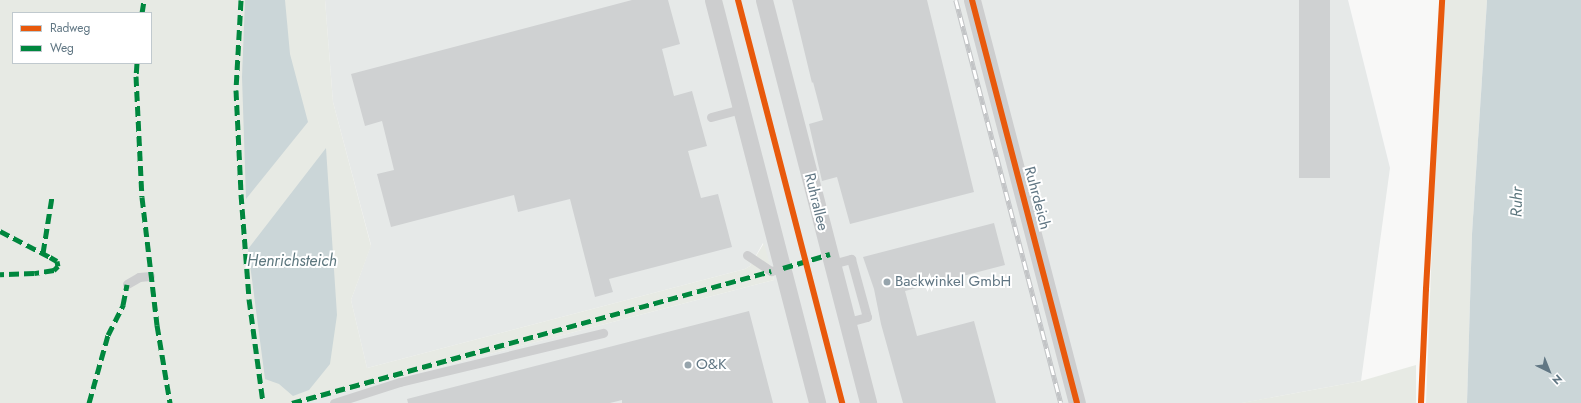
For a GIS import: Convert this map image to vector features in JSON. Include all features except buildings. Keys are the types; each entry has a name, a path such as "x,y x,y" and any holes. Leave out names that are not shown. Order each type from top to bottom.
{"street":[{"path":"713,0 818,403"},
{"name":"Ruhrallee","path":"764,0 868,403"},
{"name":"Ruhrdeich","path":"972,0 1077,403"}],"lane":[{"path":"711,118 741,109"},
{"path":"747,255 771,271 783,268"},
{"path":"127,284 139,276 150,276"},
{"path":"334,403 400,382 603,333"}],"shaded area":[{"path":"0,0 325,0 333,102 371,246 351,300 367,368 745,269 750,266 764,243 774,280 301,403 0,403"},
{"path":"325,0 1348,0 1390,168 1361,381 1242,403 301,403 774,280 763,243 750,266 745,269 367,368 351,300 371,245 333,102"},
{"path":"1444,0 1487,0 1472,234 1467,403 1426,403 1436,138"},
{"path":"1416,365 1416,403 1241,403 1361,381"}],"water":[{"path":"245,0 285,0 290,54 308,122 246,199 242,77"},
{"name":"Ruhr","path":"1487,0 1581,0 1581,403 1467,403 1472,234"},
{"name":"Henrichsteich","path":"326,148 337,315 330,364 309,390 293,396 279,384 265,379 248,249"}],"railway":[{"path":"956,0 1061,403"}],"marked path":[{"path":"142,12 144,0"},
{"path":"241,0 236,90 241,194 249,299 263,403"},
{"path":"137,64 136,76 142,197 157,325 170,403"},
{"path":"43,253 52,197"},
{"path":"0,231 57,261 58,266 54,270 34,273 0,274"},
{"path":"783,268 830,254"},
{"path":"292,403 771,271"},
{"path":"89,403 108,335 123,305 127,284"}],"cycle path":[{"path":"738,0 842,403"},
{"path":"972,0 1077,403"},
{"path":"1421,403 1442,0"}],"place":[{"name":"Backwinkel GmbH","path":"887,282"},
{"name":"O&K","path":"688,365"}]}
